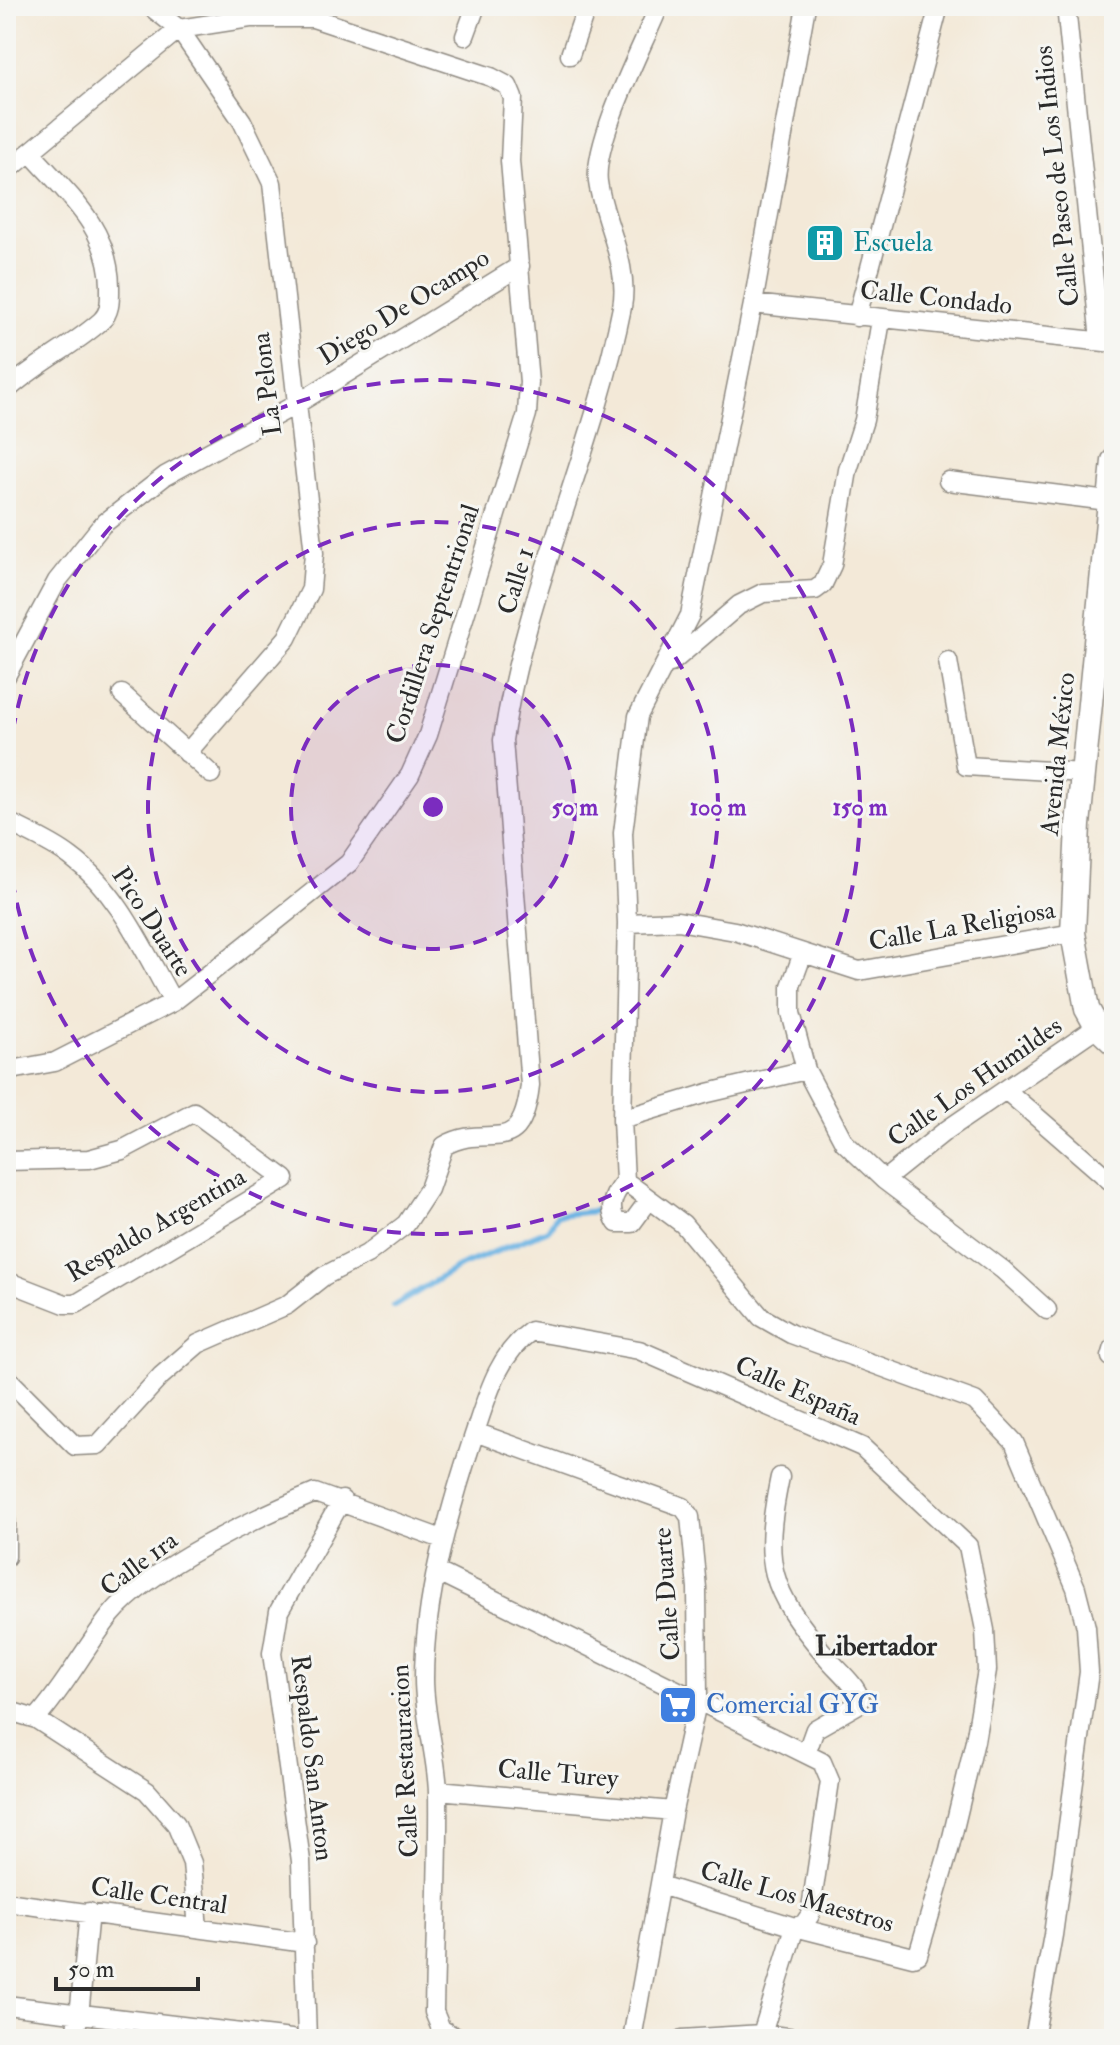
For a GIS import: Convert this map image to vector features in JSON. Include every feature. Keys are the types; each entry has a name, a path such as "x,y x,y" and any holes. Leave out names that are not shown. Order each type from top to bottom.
{"street":[{"name":"La Pelona","path":"150,6 179,29 242,121 272,183 314,553 311,589 287,638 187,753"},
{"path":"465,36 476,6"},
{"path":"570,55 587,6"},
{"name":"Calle 1","path":"6,1377 75,1446 98,1445 161,1376 198,1344 287,1305 324,1276 367,1254 406,1224 429,1189 444,1146 458,1138 500,1138 518,1128 527,1111 530,1085 503,740 511,685 593,415 623,302 622,268 598,182 599,152 659,6"},
{"path":"649,1200 632,1223 617,1223 611,1209 612,1199 625,1181 622,1119 627,923 623,833 638,716 690,615 753,304 806,6"},
{"path":"857,317 939,6"},
{"name":"Calle Paseo de Los Indios","path":"1066,6 1107,342"},
{"name":"Cordillera Septentrional","path":"6,1071 55,1062 173,1002 349,863 410,775 428,735 527,414 529,382 510,161 513,98 508,86 313,18 250,18 179,29"},
{"path":"6,172 179,29"},
{"path":"6,391 29,370 103,319 110,304 109,264 96,228 30,152"},
{"name":"Diego De Ocampo","path":"6,676 57,581 102,525 165,476 295,405 520,266"},
{"name":"Calle Condado","path":"753,304 1107,342"},
{"path":"665,668 739,605 763,593 815,590 823,584 832,565 848,470 864,420 881,320"},
{"name":"Avenida México","path":"1106,1035 1087,1009 1073,933 1084,773 1114,461"},
{"path":"948,481 1108,501"},
{"path":"948,661 966,766 1084,773"},
{"path":"122,694 211,774"},
{"name":"Pico Duarte","path":"6,821 69,855 91,874 112,898 173,1002"},
{"name":"Calle La Religiosa","path":"627,923 678,921 735,931 859,971 1073,933"},
{"path":"803,953 791,986 791,1013 806,1070 844,1142 884,1180 1003,1270 1047,1310"},
{"name":"Calle Los Humildes","path":"884,1180 944,1132 1106,1035"},
{"path":"622,1119 708,1093 806,1070"},
{"path":"1008,1092 1114,1184"},
{"name":"Respaldo Argentina","path":"6,1161 89,1159 122,1150 194,1112 285,1179 76,1304 65,1304 6,1281"},
{"path":"625,1181 683,1224 761,1317 791,1334 975,1401 992,1415 1014,1442 1076,1588 1086,1627 1089,1672 1053,1935 1034,2039"},
{"name":"Calle España","path":"442,1539 494,1378 510,1350 531,1331 639,1350 862,1447 962,1537 979,1586 987,1670 975,1741 949,1850 918,1955"},
{"name":"Calle Duarte","path":"475,1432 683,1507 687,1512 697,1588 698,1698 673,1811 632,2039"},
{"path":"780,1477 771,1523 771,1562 778,1590 860,1699 857,1705 815,1729 806,1754"},
{"name":"Calle 1ra","path":"36,1719 64,1689 113,1613 159,1577 255,1518 315,1493 342,1500"},
{"path":"342,1500 442,1539"},
{"name":"Respaldo San Anton","path":"307,2039 301,1861 272,1653 273,1631 279,1611 342,1500"},
{"path":"6,1520 6,1557"},
{"name":"Calle Restauracion","path":"442,1539 424,1676 425,1720 438,1790 434,2012 441,2029 459,2039"},
{"path":"438,1572 822,1762 830,1781 810,1915 804,1924 795,1927 762,2034"},
{"path":"6,1710 36,1719 147,1791 176,1824 192,1863 198,1928"},
{"name":"Calle Turey","path":"438,1790 673,1811"},
{"name":"Calle Los Maestros","path":"660,1885 795,1927 913,1957 918,1955"},
{"name":"Calle Central","path":"6,1902 305,1943"},
{"path":"73,2039 79,2016 89,1912"},
{"path":"6,2005 215,2035 291,2039"},
{"path":"682,2039 762,2034 804,2039"}],"waterway":[{"path":"394,1306 458,1267 548,1230 557,1215 595,1211"}],"place":[{"name":"Escuela","path":"825,243"},
{"name":"Comercial GYG","path":"678,1705"}],"district":[{"name":"Libertador","path":"876,1646"}]}
